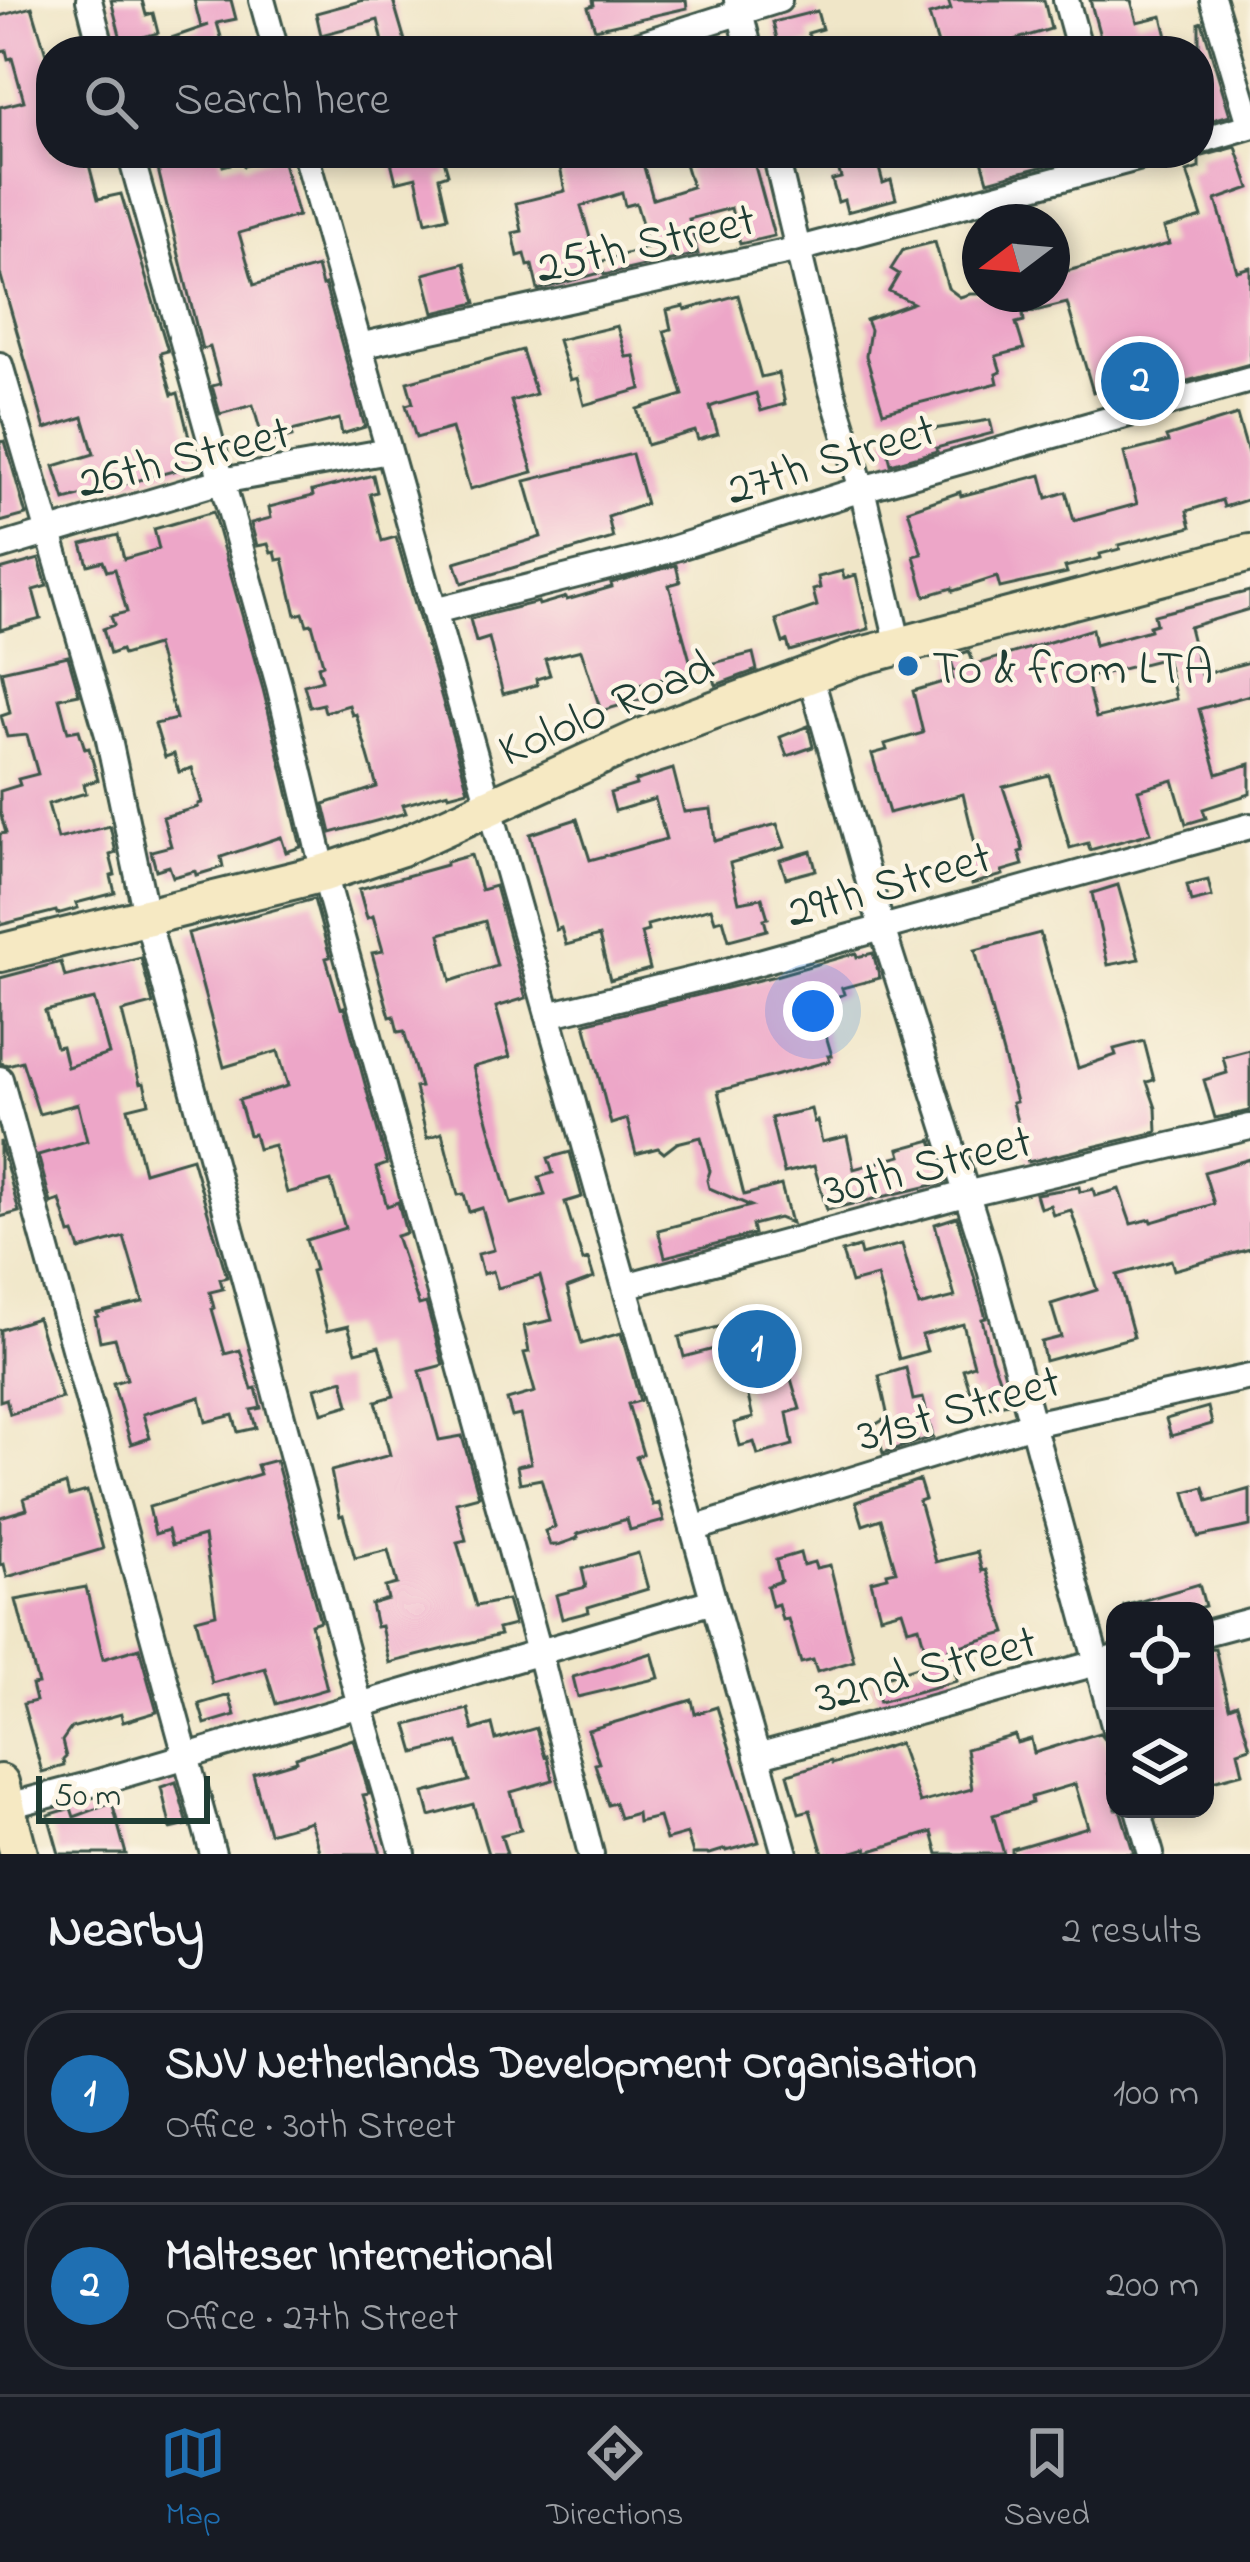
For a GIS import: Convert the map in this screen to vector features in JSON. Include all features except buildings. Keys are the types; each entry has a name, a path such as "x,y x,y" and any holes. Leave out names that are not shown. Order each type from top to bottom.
{"street":[{"path":"88,0 98,36"},
{"path":"262,0 272,36"},
{"path":"657,36 739,5 779,0"},
{"path":"1066,0 1077,36"},
{"path":"1213,0 1250,125 1214,136"},
{"path":"739,5 746,36"},
{"path":"134,168 279,685 324,873 591,1854"},
{"path":"309,168 785,1854"},
{"path":"780,168 899,646"},
{"name":"25th Street","path":"359,346 799,249 1081,168"},
{"path":"0,365 108,735 146,915 403,1854"},
{"name":"27th Street","path":"434,611 644,558 862,489 1250,380"},
{"name":"26th Street","path":"0,547 221,481 389,451"},
{"name":"Kololo Road","path":"0,953 324,873 399,848 654,732 854,658 1250,553"},
{"path":"810,674 882,928 987,1258 1068,1550 1105,1660 1112,1710"},
{"name":"29th Street","path":"548,1015 716,974 1250,826"},
{"path":"0,1079 213,1854"},
{"name":"30th Street","path":"625,1286 965,1194 1250,1127"},
{"name":"31st Street","path":"693,1528 1031,1424 1250,1377"},
{"path":"19,1854 2,1799 186,1756 713,1600"},
{"path":"1214,1631 1250,1621"},
{"name":"32nd Street","path":"757,1756 1105,1660"},
{"path":"1141,1818 1151,1854"}],"place":[{"name":"Malteser Internetional","path":"1140,381"},
{"name":"To & from LTA","path":"908,666"},
{"name":"SNV Netherlands Development Organisation","path":"757,1349"}]}
